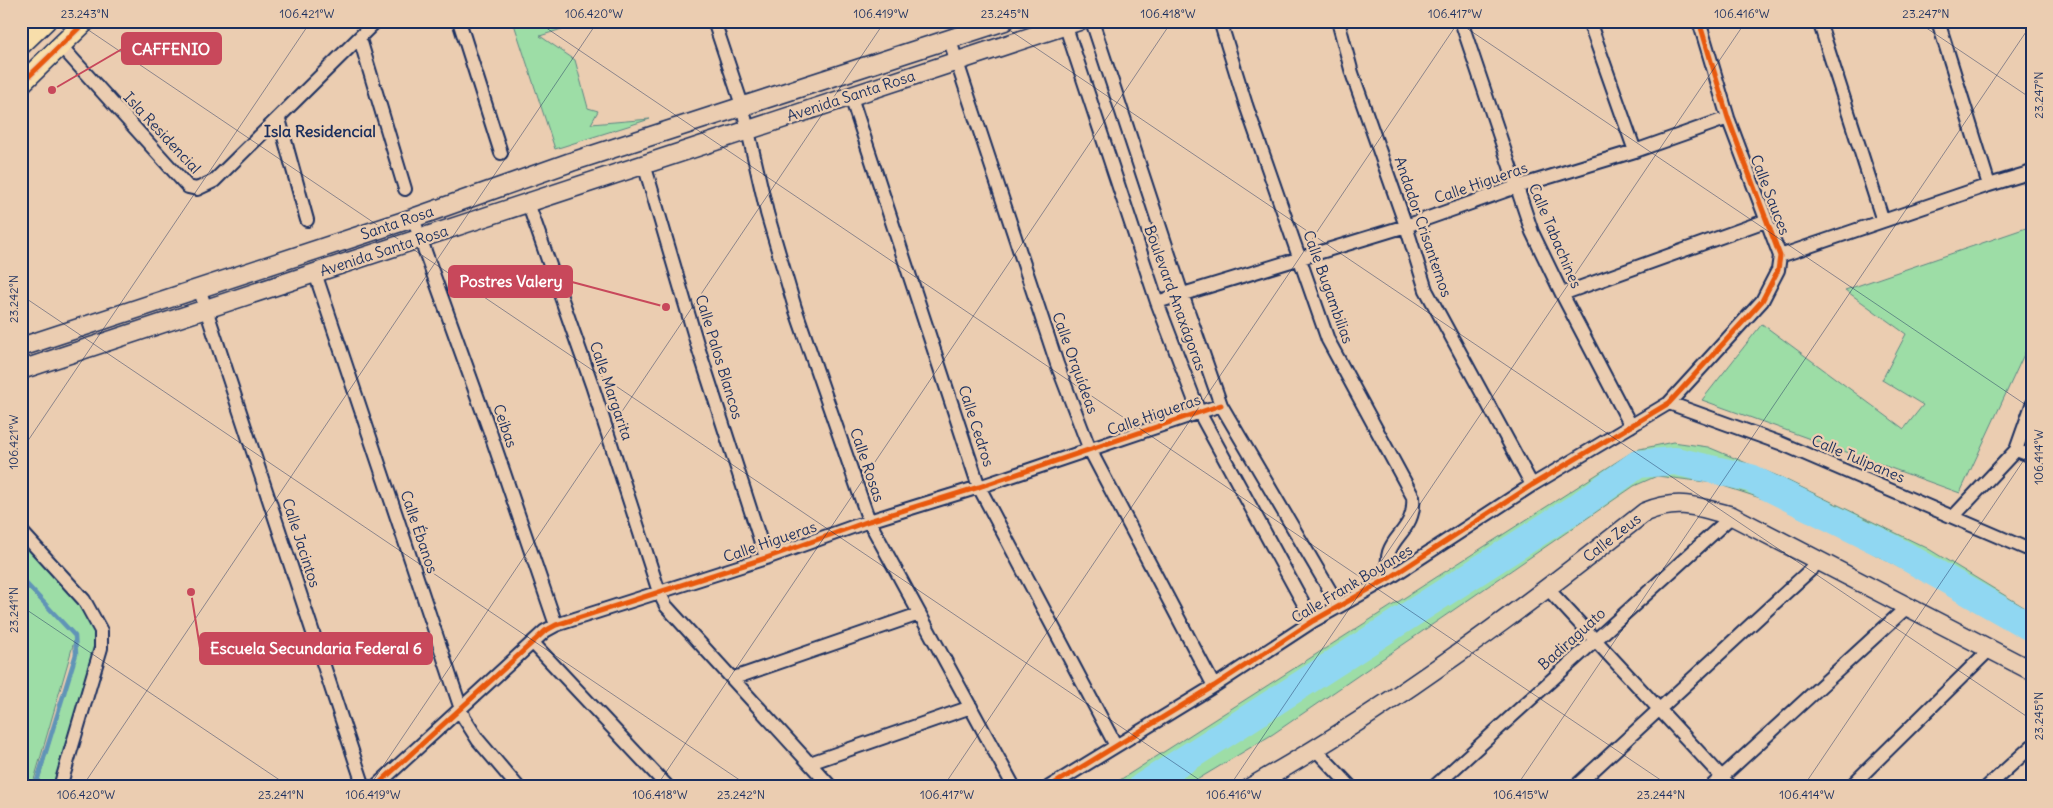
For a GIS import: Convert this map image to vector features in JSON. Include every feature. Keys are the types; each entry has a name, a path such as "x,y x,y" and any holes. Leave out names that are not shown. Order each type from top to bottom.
{"main road":[{"path":"21,45 46,21"},
{"path":"21,84 86,21"},
{"name":"Avenida Santa Rosa","path":"772,96 1006,21"},
{"name":"Avenida Santa Rosa","path":"21,370 420,240 528,202 956,62 1069,23"},
{"name":"Santa Rosa","path":"21,347 413,218 571,162 772,96"},
{"name":"Calle Zeus","path":"1251,787 1316,750 1414,686 1548,589 1645,512 1662,505 1679,503 1694,505 1732,516 1988,650 2032,671"}],"street":[{"name":"Isla Residencial","path":"61,46 188,187 197,189 214,181 360,39 376,21"},
{"path":"459,21 501,153"},
{"path":"714,21 742,105 747,130"},
{"name":"Boulevard Anaxágoras","path":"1092,21 1182,294 1221,405 1339,606"},
{"name":"Calle Bugambilias","path":"1220,21 1328,340 1413,496 1414,510 1410,522 1388,551 1386,563 1391,576"},
{"name":"Andador Crisantemos","path":"1338,21 1352,73 1406,226 1426,290 1434,308 1448,329 1532,485"},
{"name":"Calle Tabachines","path":"1461,21 1532,232 1631,426"},
{"path":"1589,21 1635,151"},
{"name":"Calle Sauces","path":"1669,403 1762,301 1778,270 1780,256 1765,221 1728,118 1699,21"},
{"path":"1819,21 1883,221"},
{"path":"1938,21 1989,185"},
{"name":"Boulevard Anaxágoras","path":"1069,23 1158,302 1199,412 1313,621"},
{"path":"360,39 405,189"},
{"path":"950,40 956,62"},
{"name":"Calle Orquídeas","path":"956,62 1057,364 1090,450 1214,686"},
{"name":"Calle Cedros","path":"851,96 979,487 1116,746"},
{"name":"Calle Higueras","path":"1158,302 1406,226 1516,187 1635,151 1728,118"},
{"path":"278,119 307,220"},
{"name":"Calle Rosas","path":"747,130 767,213 795,308 869,521 1014,787"},
{"name":"Calle Palos Blancos","path":"644,164 698,347 766,558"},
{"path":"1780,256 2032,172"},
{"name":"Calle Margarita","path":"528,202 592,385 659,592 666,606 734,678 831,787"},
{"name":"Ceibas","path":"413,218 489,429 556,625"},
{"path":"1562,294 1765,221"},
{"name":"Calle Ébanos","path":"315,273 460,707 478,740 518,787"},
{"name":"Calle Jacintos","path":"200,288 364,787"},
{"name":"Calle Frank Boyanes","path":"1049,787 1214,686 1313,621 1391,576 1532,485 1669,403"},
{"name":"Calle Tulipanes","path":"1669,403 1780,443 2032,551"},
{"name":"Calle Higueras","path":"375,787 460,707 545,631 556,625 766,558 869,521 979,487 1221,405"},
{"path":"1954,517 2016,450 2032,405"},
{"path":"2016,450 2032,456"},
{"name":"Badiraguato","path":"1434,787 1732,516"},
{"path":"21,531 84,600 101,631 101,648 60,787"},
{"path":"1575,787 1820,561"},
{"path":"1548,589 1731,787"},
{"path":"1711,787 1907,607"},
{"path":"734,678 920,614"},
{"path":"533,643 668,787"},
{"path":"1850,787 1988,650"},
{"path":"810,763 971,707"},
{"path":"1987,787 2032,746"},
{"path":"1316,750 1351,787"}],"green space":[{"path":"513,21 570,21 571,26 540,36 575,60 588,108 598,111 591,124 650,119 555,149"},
{"path":"2032,226 2032,337 1960,493 1702,400 1762,324 1904,429 1923,405 1882,380 1906,334 1845,290"},
{"path":"1673,442 1708,447 1780,477 1927,548 2032,612 2032,640 1788,507 1714,483 1657,476 1634,486 1273,734 1185,787 1109,787 1635,450"},
{"path":"21,536 84,600 101,631 61,787 37,787 76,654 75,638 32,787 21,787 21,582 63,623 21,577"}],"waterway":[{"path":"1142,787 1582,504 1638,464 1675,461 1750,478 1888,546 2032,628"},
{"path":"21,578 75,636 76,654 35,787"}],"cycle path":[{"path":"21,84 86,21"},
{"path":"1049,787 1214,686 1313,621 1391,577 1532,485 1669,403 1762,301 1778,270 1780,256 1728,118 1699,21"},
{"path":"375,787 545,631 556,625 766,558 869,521 979,487 1221,405"}],"place":[{"name":"CAFFENIO","path":"52,90"},
{"name":"Postres Valery","path":"666,307"},
{"name":"Escuela Secundaria Federal 6","path":"191,592"}],"district":[{"name":"Isla Residencial","path":"320,131"}]}
